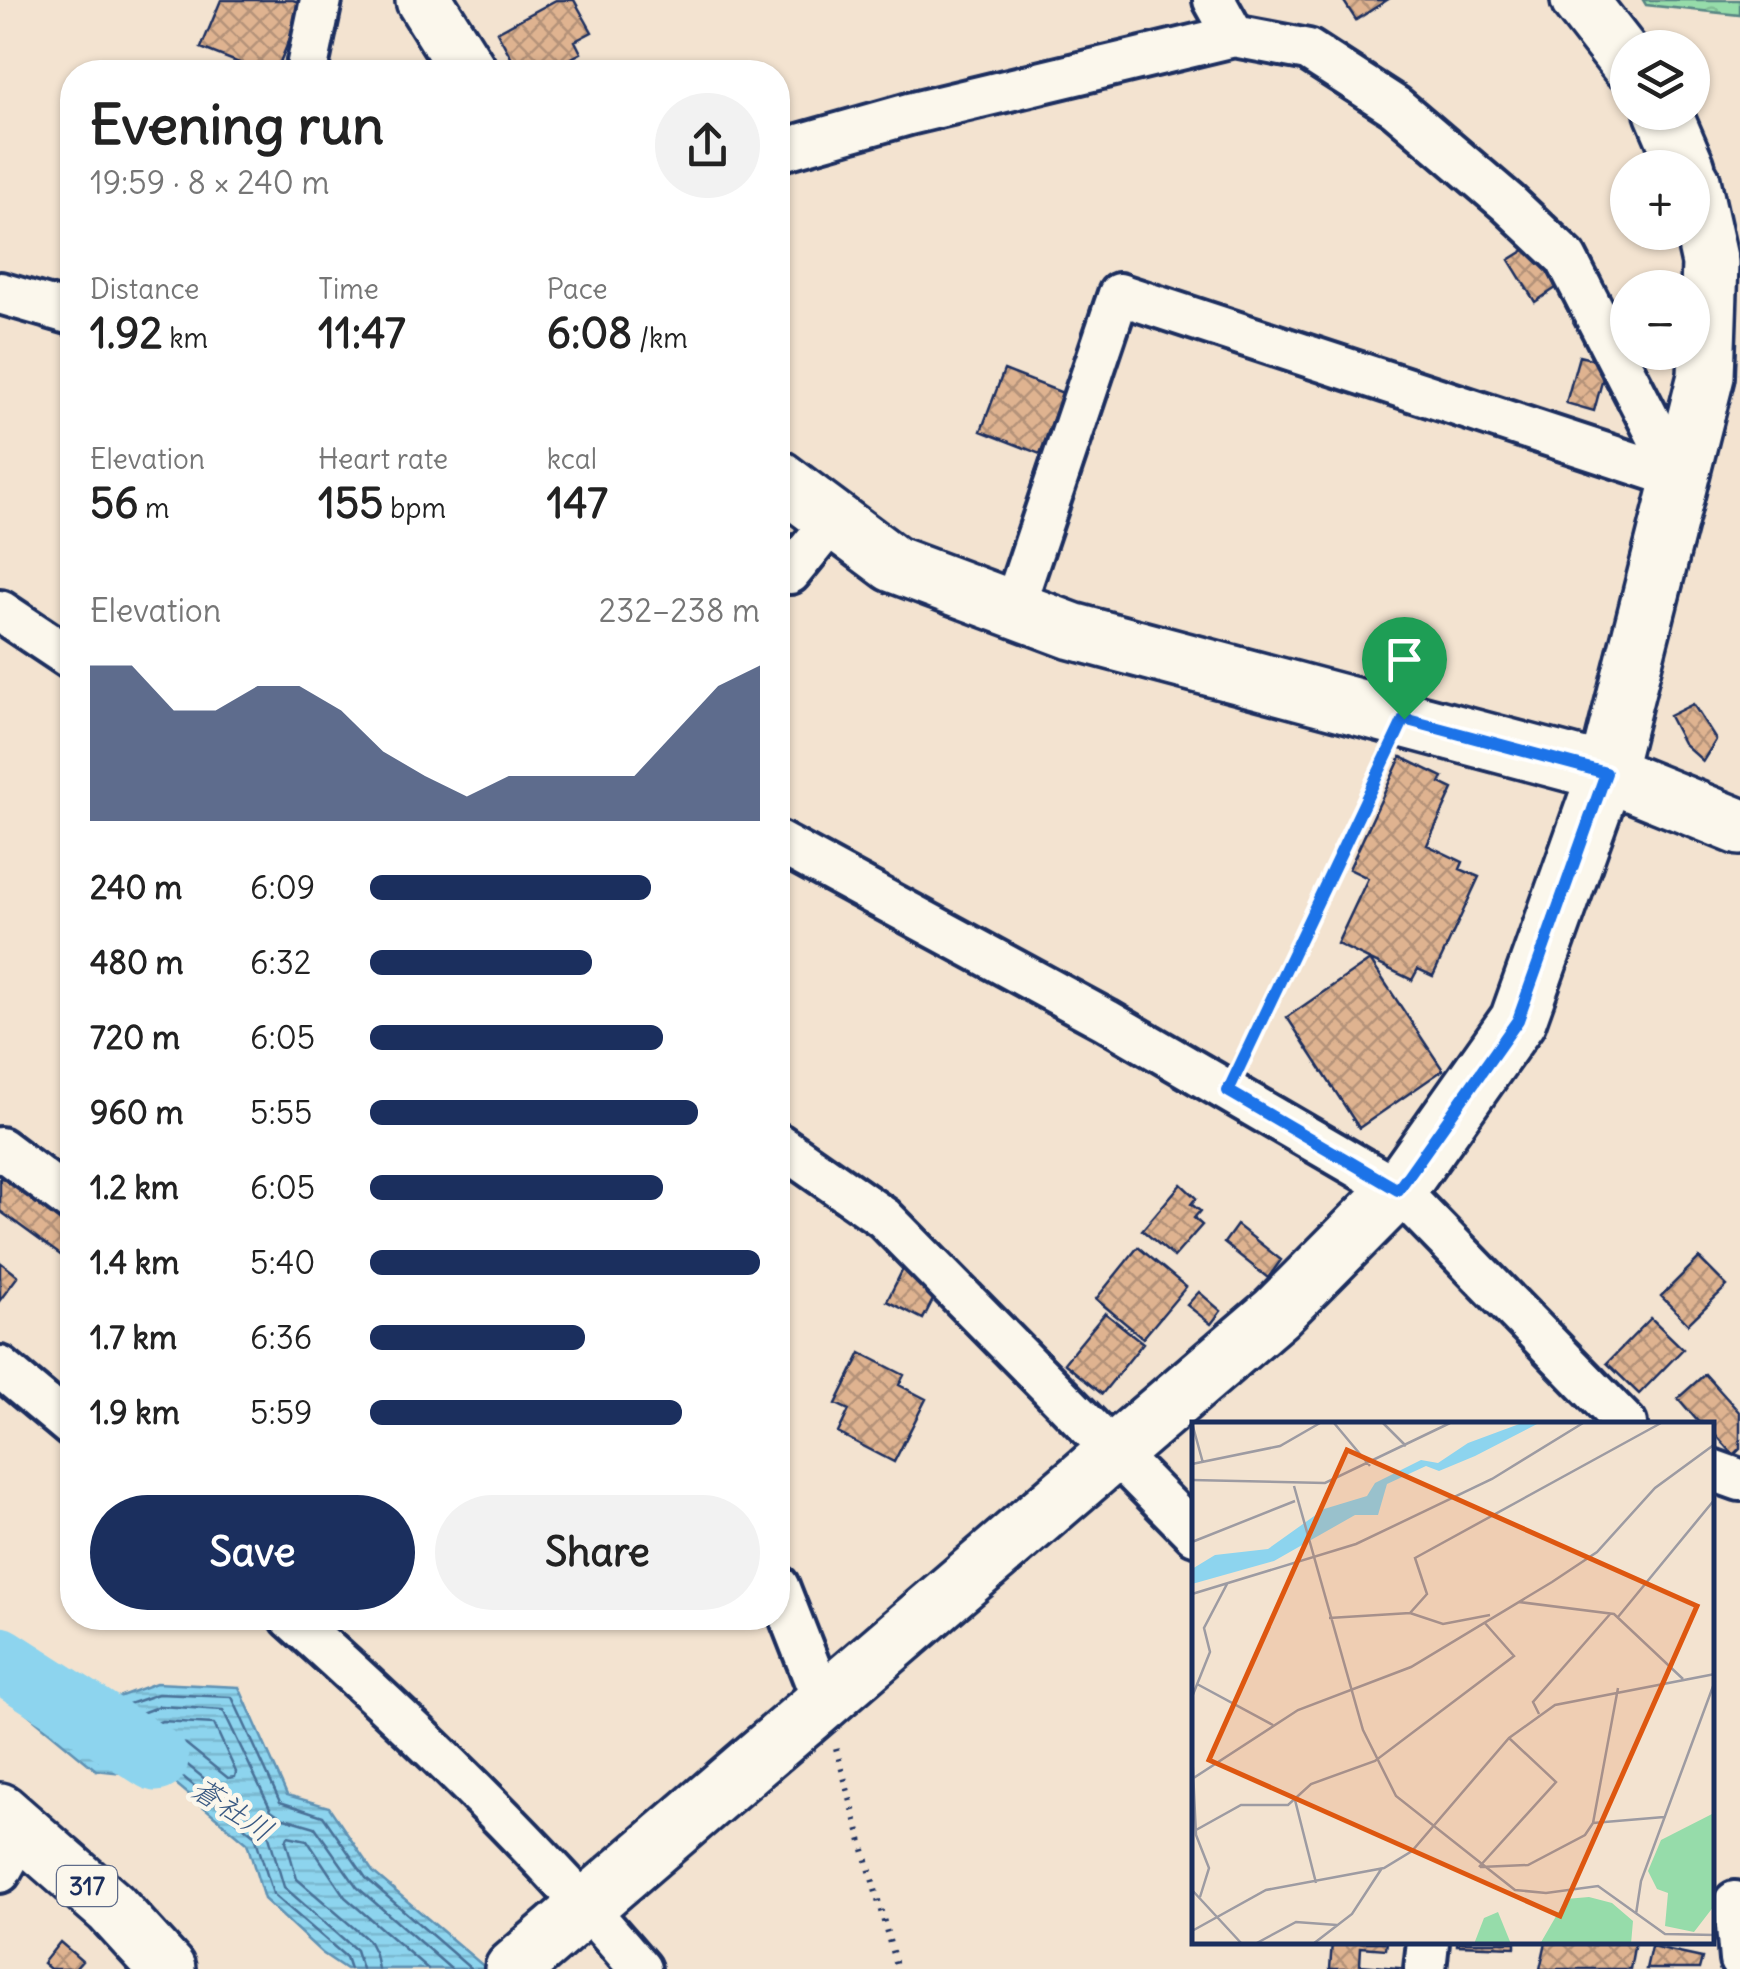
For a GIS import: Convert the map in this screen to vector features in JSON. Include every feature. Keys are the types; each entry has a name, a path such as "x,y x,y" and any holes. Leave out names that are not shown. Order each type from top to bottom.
{"main road":[{"path":"424,0 462,60"},
{"path":"1579,0 1610,40"},
{"path":"513,1969 1276,1313 1398,1190 1518,1020 1606,773 1706,376 1707,250"},
{"path":"790,487 893,564 1013,609 1072,630 1606,773 1740,827"},
{"name":"317","path":"8,1837 111,1908 166,1969"}],"street":[{"path":"308,60 320,0"},
{"path":"1214,0 1234,36"},
{"path":"790,148 910,114 1234,36 1308,50 1396,107 1566,258 1679,478"},
{"path":"0,293 60,310"},
{"path":"1013,609 1119,294 1679,478"},
{"path":"790,574 833,520"},
{"path":"0,612 60,650"},
{"path":"790,849 1106,1020 1398,1190 1624,1422"},
{"path":"0,1148 60,1193"},
{"path":"790,1152 884,1218 1192,1531"},
{"path":"0,1367 60,1417"},
{"path":"1715,1471 1740,1480"},
{"path":"790,1617 823,1701"},
{"path":"305,1630 420,1732 577,1915 640,1969"},
{"path":"1729,1899 1740,1960"},
{"path":"1426,1969 1428,1944"}],"path":[{"path":"1228,1091 1404,719"},
{"path":"823,1701 896,1969"}],"green space":[{"path":"1643,0 1740,0 1740,15 1646,5"}],"water":[{"path":"0,1646 78,1712 156,1683 239,1687 287,1795 329,1807 373,1872 487,1969 346,1969 322,1953 264,1899 247,1843 169,1778 96,1770 0,1691"}],"building":[{"path":"221,0 293,0 304,4 281,60 232,60 201,48"},
{"path":"556,0 574,0 592,32 575,41 581,53 568,60 512,60 497,32"},
{"path":"1343,0 1387,0 1356,20"},
{"path":"1533,245 1559,286 1535,302 1509,260"},
{"path":"1579,356 1607,363 1594,411 1566,403"},
{"path":"1004,370 1063,393 1040,454 981,431"},
{"path":"1693,704 1716,740 1703,761 1683,743 1669,716"},
{"path":"1401,757 1443,777 1440,783 1453,789 1427,845 1463,862 1460,869 1479,877 1433,976 1418,969 1412,980 1337,944 1368,878 1349,869"},
{"path":"1370,960 1443,1070 1359,1128 1287,1017"},
{"path":"8,1168 60,1205 60,1255 0,1211 0,1179"},
{"path":"1181,1184 1196,1198 1191,1204 1200,1211 1194,1218 1202,1225 1174,1257 1142,1230"},
{"path":"1237,1225 1281,1260 1268,1278 1224,1243"},
{"path":"1138,1247 1186,1287 1143,1338 1096,1299"},
{"path":"1699,1258 1727,1286 1688,1324 1661,1296"},
{"path":"0,1262 18,1276 0,1300"},
{"path":"904,1267 940,1286 923,1319 887,1301"},
{"path":"1199,1292 1221,1311 1211,1324 1187,1305"},
{"path":"1105,1313 1143,1343 1102,1394 1064,1363"},
{"path":"1651,1318 1683,1349 1639,1394 1607,1363"},
{"path":"861,1353 904,1375 899,1385 926,1399 894,1462 838,1433 849,1410 836,1404"},
{"path":"1705,1374 1740,1413 1740,1449 1734,1455 1715,1434 1715,1422 1698,1422 1678,1398"},
{"path":"60,1942 82,1961 75,1969 50,1969 43,1963"},
{"path":"1332,1944 1387,1944 1386,1949 1361,1947 1360,1965 1411,1969 1330,1969"},
{"path":"1515,1944 1515,1947 1457,1945"},
{"path":"1546,1944 1635,1944 1630,1969 1540,1969"},
{"path":"1651,1947 1702,1958 1699,1969 1646,1969"}],"waterway":[{"name":"蒼社川","path":"0,1659 156,1759"}],"route":[{"path":"1404,719 1606,773 1518,1020 1398,1190 1228,1091 1404,719"}]}
